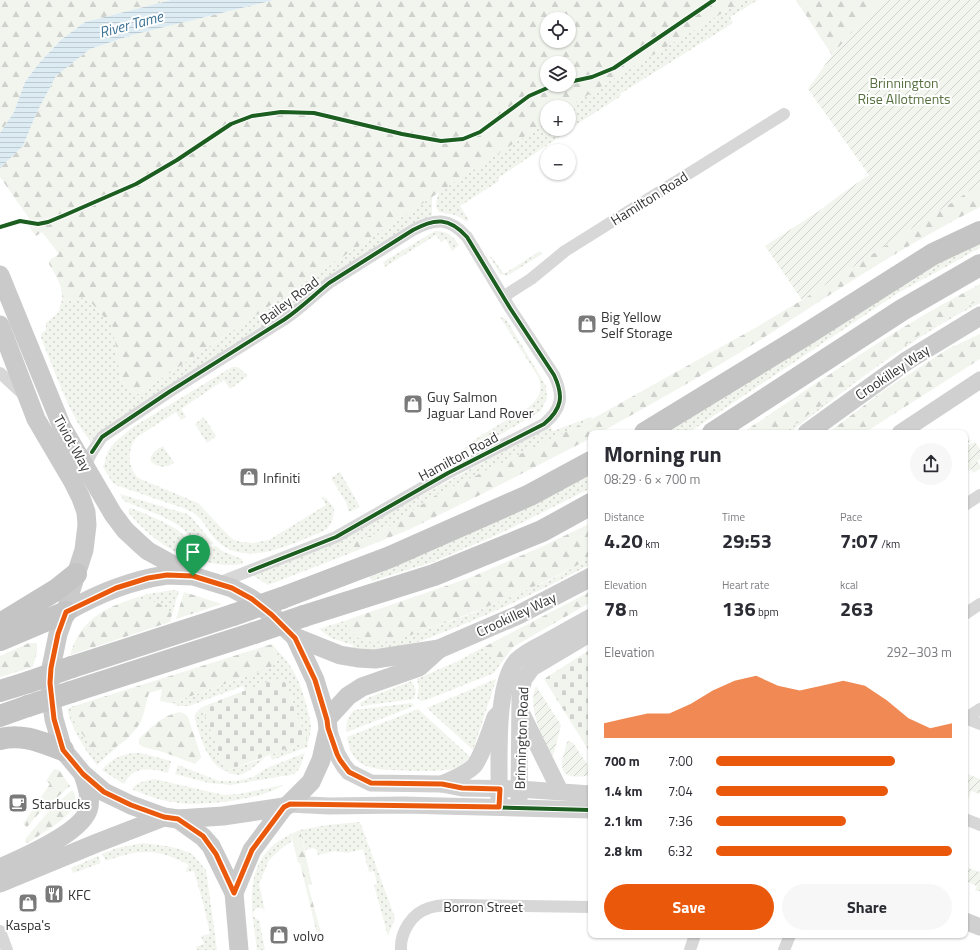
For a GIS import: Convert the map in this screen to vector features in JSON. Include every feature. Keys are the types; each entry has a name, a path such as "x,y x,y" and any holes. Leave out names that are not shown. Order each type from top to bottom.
{"highway":[{"path":"650,430 802,337 933,254 980,232"},
{"path":"718,430 895,314 980,265"},
{"path":"0,691 233,615 390,557 530,495 588,464"},
{"path":"0,716 434,575 542,531 588,506"},
{"path":"0,624 56,590 78,568"},
{"path":"0,640 66,612"},
{"path":"0,738 32,738 63,750"}],"main road":[{"name":"Tiviot Way","path":"0,275 62,427 113,514 126,530 148,550 193,576"},
{"name":"Crookilley Way","path":"811,430 908,360 980,316"},
{"name":"Tiviot Way","path":"1,333 36,419 73,482 86,512 87,525 84,550 58,634 51,668 50,683 54,719 63,750"},
{"path":"66,612 116,588 148,578 167,575 193,576 232,588 252,599 272,615 295,638 315,680 328,724 321,760 311,782 287,806 252,850 234,893"},
{"name":"Crookilley Way","path":"295,638 340,655 358,658 375,659 439,649 518,615 588,579"},
{"name":"Crookilley Way","path":"328,724 348,696 362,687 419,667 439,649"},
{"path":"63,750 83,774 104,792 131,805 171,818 203,836 211,846 234,893 239,950"},
{"path":"0,868 61,837 71,830 85,816 89,808 90,798 83,774"},
{"path":"0,883 96,843 171,818 228,815 287,806"}],"street":[{"name":"Hamilton Road","path":"218,583 336,537 448,473 544,424 554,415 559,404 561,394 559,385 504,298 509,292 531,279 565,251 784,114"},
{"name":"Bailey Road","path":"85,466 102,437 168,392 285,319 301,308 316,293 329,284 413,230 427,223 434,221 445,222 452,224 461,230 473,246 504,298"},
{"path":"1,333 21,324"},
{"path":"0,373 28,400"},
{"path":"905,430 980,380"},
{"path":"968,503 980,495"},
{"path":"968,612 980,604"},
{"name":"Brinnington Road","path":"499,807 501,712 504,688 508,674 518,659 524,654 588,619"},
{"name":"Brinnington Road","path":"519,808 520,710 522,686 528,672 588,635"},
{"path":"968,716 980,709"},
{"path":"520,710 560,791"},
{"path":"442,784 464,773 475,765 495,717 501,712"},
{"path":"968,719 980,724"},
{"path":"328,724 337,754 344,766 349,772 371,783 442,784 462,788 519,789 588,794"},
{"path":"287,806 499,807 588,810"},
{"path":"968,820 980,825"},
{"name":"Borron Street","path":"401,950 402,935 406,927 420,912 429,908 452,905 588,907"},
{"path":"968,922 980,927"},
{"path":"0,931 7,950"},
{"path":"690,950 694,938"},
{"path":"784,950 789,938"}],"green space":[{"path":"0,0 171,0 85,22 62,39 40,62 25,82 14,112 0,133"},
{"path":"274,0 744,0 576,103 576,100 540,100 540,127 138,394 121,382 113,327 86,297 62,300 60,285 49,264 50,260 59,254 42,232 36,236 30,228 31,221 0,177 0,168 23,146 36,114 56,76 90,49 132,35"},
{"path":"744,0 758,0 730,17 733,23 620,94 621,96 576,125 576,103"},
{"path":"796,0 881,0 832,55"},
{"name":"Brinnington Rise Allotments","path":"881,0 980,0 980,184 802,300 765,246 819,211 869,175 808,89 832,55"},
{"path":"540,127 540,136 561,136 549,144 540,144 540,150 498,178 499,181 460,206 469,220 466,221 455,215 439,212 436,205 439,192"},
{"path":"980,184 980,207 894,254 718,366 605,430 588,430 588,440 484,493 408,530 351,553 347,545 384,530 436,495 592,419 802,300"},
{"path":"432,197 432,215 408,228 314,286 293,307 103,429 91,442 83,431 69,406 41,338 42,333 46,330 46,323 58,313 62,300 86,297 113,327 121,382 138,394"},
{"path":"435,231 449,234 459,245 452,251 446,239 441,242 436,235 385,267 383,262"},
{"path":"980,240 980,248 898,293 692,430 664,430 891,289"},
{"path":"540,251 542,254 507,276 500,274 490,257 491,256 504,274"},
{"path":"980,284 980,299 915,338 787,430 746,430 889,336"},
{"path":"980,299 980,303 954,316 905,347 793,430 787,430 915,338"},
{"path":"500,317 506,319 546,386 547,398 541,411 496,437 455,457 480,436 529,407 540,391 541,387 539,378"},
{"path":"980,334 980,359 869,430 832,430 883,391 948,349"},
{"path":"232,367 238,367 248,376 230,389 224,380 181,409 186,417 181,420 176,412 137,437 131,447 130,452 130,463 134,473 138,478 198,503 234,540 253,543 269,540 326,505 322,498 325,497 334,508 332,521 324,531 298,542 270,551 242,553 229,549 217,541 201,519 194,513 116,485 113,483 103,467 108,451 115,442 133,427"},
{"path":"204,417 216,436 207,443 195,424"},
{"path":"591,417 592,419 436,495 384,530 348,545 351,553 268,585 253,574 367,525 550,426 553,431"},
{"path":"975,442 980,449 980,459 977,461 980,469 973,473 971,469 968,471 968,446"},
{"path":"163,446 174,463 162,467 151,462 151,456"},
{"path":"588,471 588,490 501,533 433,562 372,581 369,575"},
{"path":"340,472 360,507 349,512 346,502 331,478"},
{"path":"120,494 187,514 214,544 193,547 189,537 182,528 162,516 124,501"},
{"path":"131,508 159,520 180,532 184,536 187,543 188,557 163,545 142,527 129,513 128,510"},
{"path":"588,524 588,560 533,587 473,612 418,633 402,638 379,642 371,642 358,638 351,632 344,621 469,578 539,548"},
{"path":"216,546 222,551 242,559 243,564 224,565 193,558 193,549"},
{"path":"588,560 588,566 523,598 452,629 402,647 381,650 352,650 353,645 331,638 319,629 344,621 351,632 384,642 413,634 471,614 554,578"},
{"path":"173,590 179,591 172,614 160,604 135,598 148,594"},
{"path":"184,592 222,604 176,619"},
{"path":"588,593 588,604 513,647 501,663 495,660 482,648"},
{"path":"135,598 156,602 164,606 172,614 170,622 70,655 74,643 87,624 103,611"},
{"path":"29,643 37,643 37,651 33,667 0,677 0,656"},
{"path":"272,644 278,651 275,661 270,668 171,703 160,701 162,689 149,693 141,721 138,726 130,736 115,748 103,752 94,751 75,723 71,707"},
{"path":"482,648 495,660 501,663 494,673 426,700 421,701 417,698 419,688 417,679 458,661"},
{"path":"278,651 293,670 305,700 311,726 307,747 272,760 270,755 307,741 283,676 245,691 243,686 189,706 179,706 171,703 240,679 275,661"},
{"path":"588,651 588,749 544,679"},
{"path":"283,676 307,741 226,771 202,707"},
{"path":"496,679 473,750 427,708"},
{"path":"412,681 416,689 414,699 361,706 360,703 370,697"},
{"path":"536,686 561,725 553,756 551,756 547,749 534,712 533,703"},
{"path":"412,703 414,706 347,732 346,726 350,715 354,710"},
{"path":"71,707 75,723 103,752 119,745 97,765 75,732 67,709"},
{"path":"202,707 226,771 214,763 210,757 200,735 195,714"},
{"path":"418,709 470,757 455,768 426,771 373,768 362,764 354,757 347,737"},
{"path":"180,712 188,717 201,756 195,764 163,752 143,747 139,744 139,739 158,722 168,716"},
{"path":"569,741 573,743 588,766 588,776 571,776 563,771 562,762 567,742"},
{"path":"133,753 140,753 171,761 168,773 149,769 138,771 128,778 124,784 102,770 116,758"},
{"path":"305,753 298,770 288,776 231,785 209,783 175,774 178,765 219,781 237,781 253,777 267,768"},
{"path":"265,758 245,773 237,775 226,771"},
{"path":"54,769 59,770 70,786 40,812 27,827 23,824 50,784 46,781"},
{"path":"968,774 980,779 980,794 971,791 968,800"},
{"path":"154,779 224,795 239,794 283,785 261,795 232,801 203,804 167,801 132,789 139,783"},
{"path":"72,790 75,797 74,804 64,818 28,843 26,842 26,838 49,811"},
{"path":"360,822 395,918 388,936 374,885 377,884 374,871 369,872 363,849 347,853 335,851 318,855 317,850 313,848 305,850 300,830 327,825"},
{"path":"300,830 312,884 308,885 321,933 317,934 300,863 298,863 291,834"},
{"path":"291,834 292,841 269,860 259,884 265,911 261,908 257,908 254,910 253,915 259,920 265,950 257,950 252,910 253,884 256,871 270,848"},
{"path":"143,843 180,849 192,854 206,870 217,950 197,950 196,947 204,944 201,936 210,934 194,871 185,872 189,865 177,859 157,853 148,852 129,854 106,861 102,854 117,848"},
{"path":"98,856 101,863 73,873 71,868"},
{"path":"968,868 980,872 980,891 975,891 977,886 968,882"}],"water":[{"name":"River Tame","path":"171,0 274,0 132,35 90,49 56,76 36,114 23,146 0,168 0,133 14,112 25,82 40,62 62,39 85,22"}],"cycle path":[{"path":"576,80 592,77 614,68 714,0"},
{"path":"0,227 20,221 38,224 48,222 136,184 177,160 231,124 252,116 281,112 314,113 402,134 441,141 463,139 480,132 529,96 540,91"},
{"path":"92,452 102,437 169,392 285,319 329,283 413,230 428,223 435,222 448,223 460,230 467,237 510,308 554,375 560,396 560,402 555,413 544,424 448,473 336,537 250,571"},
{"path":"403,805 588,810"}],"place":[{"name":"Big Yellow Self Storage","path":"587,324"},
{"name":"Guy Salmon Jaguar Land Rover","path":"413,404"},
{"name":"Infiniti","path":"249,477"},
{"name":"Starbucks","path":"18,803"},
{"name":"KFC","path":"54,894"},
{"name":"Kaspa's","path":"28,903"},
{"name":"volvo","path":"279,935"}],"route":[{"path":"167,575 193,576 232,588 252,599 272,615 295,638 304,660 315,680 328,728 337,754 349,772 371,783 442,784 462,788 500,789 499,807 403,805 329,806 290,804 284,807 252,850 234,893 216,854 203,836 178,819 164,817 131,805 104,792 83,774 63,750 54,719 52,706 50,683 51,668 58,634 66,612 132,582 167,575"}]}
